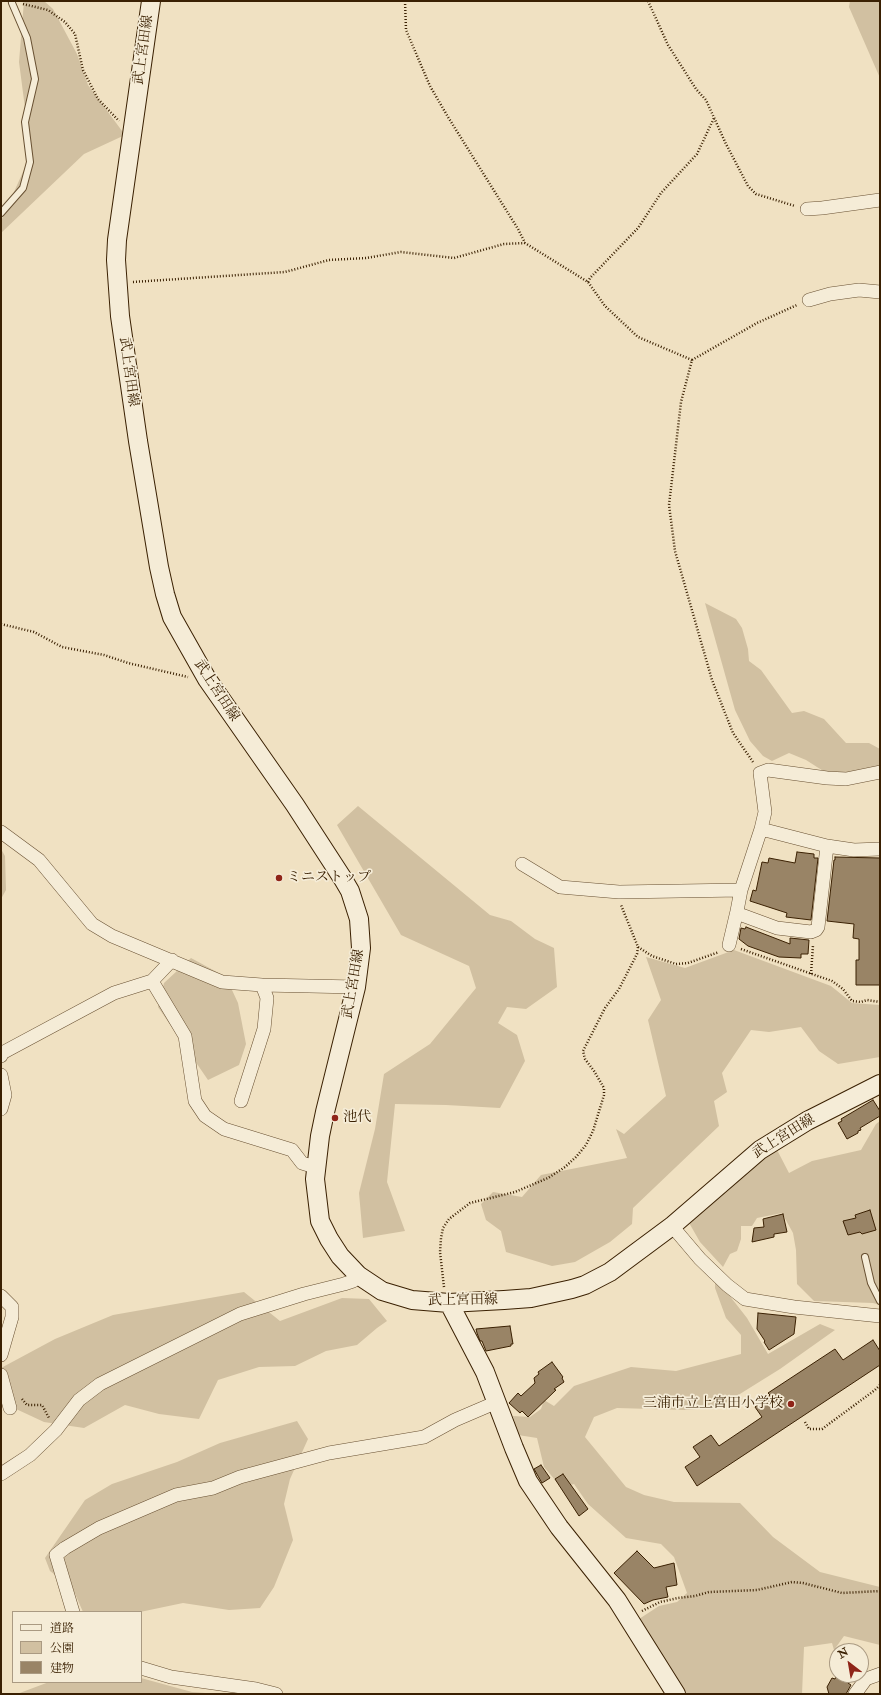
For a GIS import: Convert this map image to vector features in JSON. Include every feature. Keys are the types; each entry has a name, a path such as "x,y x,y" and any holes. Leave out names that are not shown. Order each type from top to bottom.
{"main road":[{"name":"武上宮田線","path":"151,1 117,240 117,282 120,316 136,425 163,587 176,625 207,679 307,823 350,891 360,919 361,955 356,987 325,1112 314,1179 320,1220 325,1232 340,1256 358,1275 382,1290 396,1296 412,1300 449,1303 531,1298 585,1285 610,1272 672,1226 760,1150 807,1122 880,1084"},
{"path":"449,1303 478,1358 497,1402 516,1455 528,1481 552,1517 617,1600 676,1694"}],"street":[{"path":"807,208 822,208 880,200"},
{"path":"809,300 830,294 858,290 880,292"},
{"path":"729,945 741,890 765,812 760,773 768,770 846,779 880,772"},
{"path":"761,829 827,846 854,850 880,849"},
{"path":"1,832 39,860 92,924 112,936 222,982 262,985 356,987"},
{"path":"737,911 739,914 777,928 811,932 814,931 818,927 827,846"},
{"path":"522,864 560,887 615,891 741,890"},
{"path":"1,1056 2,1053 114,993 152,981 172,960"},
{"path":"152,981 185,1036 195,1101 205,1116 224,1129 292,1150 302,1163 315,1167"},
{"path":"241,1101 264,1029 267,998 262,985"},
{"path":"1,1075 5,1095 1,1109"},
{"path":"672,1226 700,1259 727,1285 745,1299 794,1307 880,1316"},
{"path":"1,1474 30,1455 56,1430 79,1400 100,1384 240,1314 304,1294 344,1284 352,1281 358,1275"},
{"path":"1,1296 12,1307 12,1317 1,1354"},
{"path":"2,1377 10,1408"},
{"path":"73,1611 56,1555 99,1528 176,1494 213,1488 240,1477 329,1453 424,1437 455,1420 497,1402"},
{"path":"142,1668 172,1677 256,1689 276,1694"},
{"path":"855,1694 866,1679 880,1674"}],"lane":[{"path":"1,213 24,188 30,162 25,122 35,79 27,38 12,3"},
{"path":"865,1257 871,1282 880,1301"}],"path":[{"path":"405,1 406,30 430,86 518,229 525,243 588,282 605,306 638,337 692,360"},
{"path":"648,1 668,45 696,89 706,100 748,186 756,194 807,208"},
{"path":"12,3 31,5 48,10 65,22 75,34 83,70 98,98 127,130 132,133"},
{"path":"588,282 590,278 638,228 661,193 697,154 714,118"},
{"path":"117,282 169,281 285,272 329,260 366,258 401,252 454,258 504,244 525,243"},
{"path":"760,773 732,733 712,680 675,552 669,505 681,402 692,360 757,323 809,300"},
{"path":"1,624 34,632 62,647 104,655 170,673 207,679"},
{"path":"449,1303 444,1287 440,1252 443,1228 449,1219 470,1203 516,1192 548,1178 576,1157 586,1145 593,1131 604,1095 604,1088 585,1058 583,1051 605,1008 619,988 637,954 638,946 615,891"},
{"path":"811,974 814,931"},
{"path":"638,946 652,956 676,964 688,964 715,954 729,945 832,981 852,1001 861,1002 867,1000 880,1002"},
{"path":"2,1377 11,1384 27,1405 42,1405 56,1430"},
{"path":"805,1422 809,1429 822,1429 875,1390 880,1384"},
{"path":"629,1620 640,1612 660,1602 709,1592 757,1590 792,1582 803,1583 842,1593 880,1592"}],"green space":[{"path":"24,1 44,1 53,9 77,54 88,85 125,135 84,154 1,233 1,221 31,154 19,62"},
{"path":"850,1 880,1 880,78 849,7"},
{"path":"705,603 736,619 742,628 748,649 749,661 761,670 792,713 804,711 824,719 846,743 869,743 880,749 880,768 853,775 828,774 806,760 789,753 772,761 763,756 750,741 735,710"},
{"path":"358,806 490,915 511,921 535,939 554,948 557,987 526,1009 507,1007 498,1023 517,1035 525,1061 500,1108 395,1104 387,1182 405,1231 363,1238 359,1193 375,1129 384,1074 430,1044 476,988 469,966 401,935 337,825"},
{"path":"1,849 5,856 6,890 1,899"},
{"path":"734,950 831,986 852,1003 880,1005 880,1057 838,1064 819,1051 801,1027 769,1032 751,1030 722,1073 727,1092 714,1101 719,1126 633,1208 632,1224 610,1242 575,1262 552,1266 506,1252 501,1231 486,1220 481,1204 493,1192 522,1197 541,1175 627,1158 616,1129 624,1134 666,1096 648,1020 661,1000 646,957 685,968"},
{"path":"191,958 226,977 238,1003 246,1044 239,1065 208,1080 158,1007 164,983"},
{"path":"880,1121 880,1305 873,1303 814,1301 797,1284 796,1250 793,1233 782,1213 757,1218 752,1226 741,1226 741,1239 737,1251 730,1254 723,1267 700,1242 688,1221 775,1146 789,1173 812,1161 861,1150 876,1124"},
{"path":"718,1281 747,1318 768,1354 820,1324 835,1330 780,1369 719,1407 685,1410 617,1408 594,1417 585,1437 626,1487 644,1495 674,1502 740,1503 773,1537 820,1572 880,1587 880,1645 844,1636 839,1643 804,1647 802,1694 684,1694 639,1619 659,1606 677,1602 687,1593 674,1557 661,1544 626,1538 588,1504 574,1484 562,1488 544,1467 537,1438 518,1435 513,1416 530,1417 541,1409 544,1400 554,1406 574,1386 631,1367 676,1371 741,1354 741,1335 726,1318 715,1288 715,1283"},
{"path":"244,1292 280,1321 342,1298 369,1299 387,1321 357,1345 326,1351 295,1366 259,1367 218,1380 199,1419 159,1414 125,1405 84,1428 44,1422 1,1402 1,1368 55,1339 113,1315"},
{"path":"297,1421 308,1439 290,1479 284,1504 293,1540 274,1587 260,1608 229,1610 183,1603 142,1612 83,1611 73,1589 50,1571 45,1558 85,1500 112,1484 177,1462 220,1443"},
{"path":"142,1678 192,1692 219,1694 17,1694 46,1683 142,1683"}],"building":[{"path":"797,852 814,854 814,858 818,858 811,920 786,917 787,913 750,901 753,890 756,891 762,862 768,863 769,858 795,863"},
{"path":"835,857 880,858 880,985 856,985 856,960 859,960 859,939 853,938 854,924 827,921"},
{"path":"746,927 790,944 790,938 809,940 808,954 801,954 801,958 779,957 748,946 739,939 741,928 745,929"},
{"path":"873,1100 880,1111 880,1116 860,1128 861,1130 858,1131 858,1133 847,1139 838,1123 842,1121 841,1119"},
{"path":"870,1210 876,1230 862,1234 860,1232 848,1235 843,1221 856,1218 855,1215"},
{"path":"783,1214 787,1232 774,1234 774,1237 752,1242 754,1228 764,1227 763,1219"},
{"path":"758,1313 796,1317 794,1334 769,1350 757,1329"},
{"path":"510,1326 513,1344 511,1344 511,1346 486,1351 482,1341 480,1341 476,1329"},
{"path":"873,1340 880,1351 880,1365 697,1486 685,1467 700,1457 693,1447 711,1435 719,1446 762,1417 755,1407 770,1395 768,1393 835,1349 843,1360"},
{"path":"552,1362 563,1377 564,1382 554,1389 556,1390 528,1417 522,1411 520,1413 509,1403 518,1393 521,1396 535,1383 534,1378 539,1374 538,1372"},
{"path":"541,1465 550,1478 542,1483 534,1469"},
{"path":"563,1474 588,1509 579,1516 555,1479"},
{"path":"637,1551 654,1568 674,1563 677,1585 666,1587 668,1597 653,1600 644,1604 614,1573"},
{"path":"829,1683 848,1683 851,1685 846,1694 829,1694 827,1687"}],"place":[{"name":"ミニストップ","path":"279,878"},
{"name":"池代","path":"335,1118"},
{"name":"三浦市立上宮田小学校","path":"791,1404"}]}
